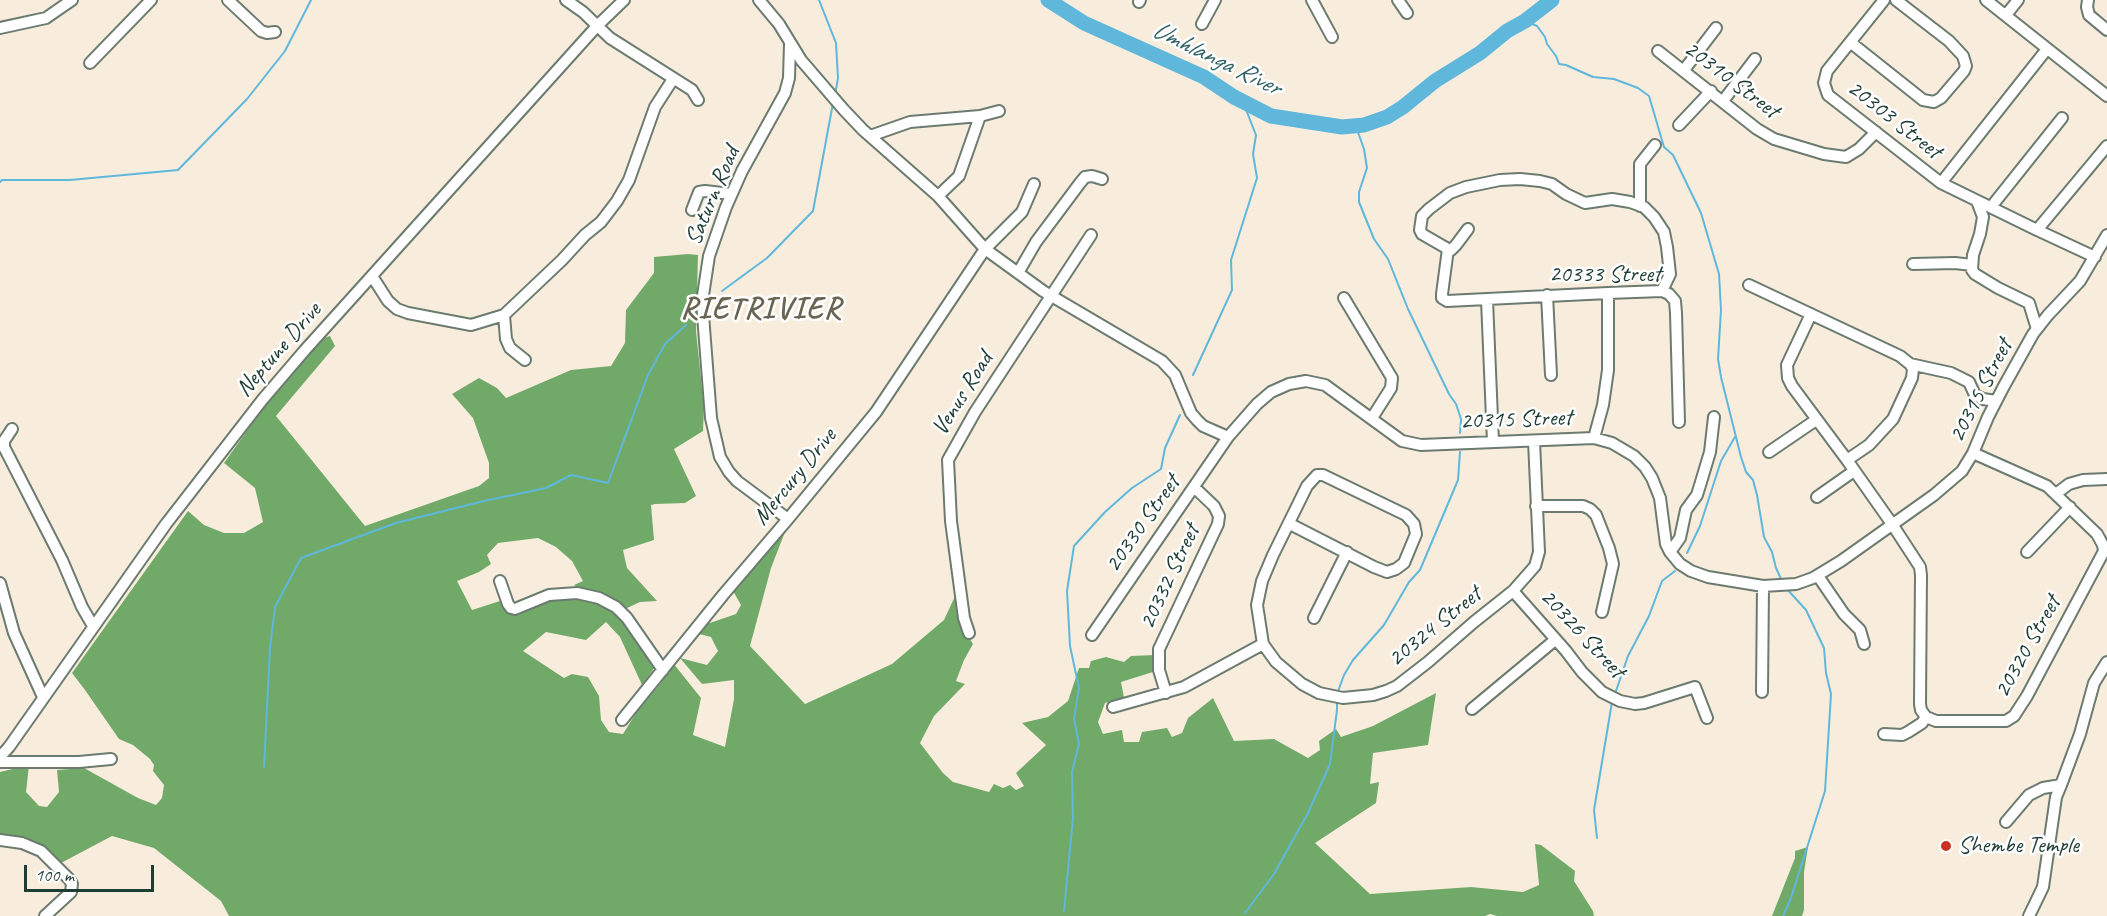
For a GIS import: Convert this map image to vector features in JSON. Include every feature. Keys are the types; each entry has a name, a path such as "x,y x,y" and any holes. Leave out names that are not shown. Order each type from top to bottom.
{"street":[{"path":"0,28 46,18 72,0"},
{"path":"90,63 151,0"},
{"path":"228,0 261,31 275,32"},
{"path":"566,0 583,12 610,38 692,90 698,100"},
{"name":"Neptune Drive","path":"0,757 166,524 298,358 597,26 624,0"},
{"path":"759,0 779,24 790,44 819,82 844,110 938,196 985,249 1051,295 1162,361 1175,375 1191,413 1197,420 1203,426 1228,437"},
{"path":"1202,24 1215,0"},
{"path":"1312,0 1332,37"},
{"path":"1398,0 1407,13"},
{"name":"20303 Street","path":"1884,0 1827,71 1824,77 1824,89 1828,95 1941,183 2096,257"},
{"path":"1850,42 1923,100 1934,102 1941,98 1964,71 1966,66 1963,56 1949,41 1896,0"},
{"path":"1986,0 2107,96"},
{"path":"2006,15 2018,0"},
{"path":"2088,0 2089,15 2107,30"},
{"path":"1684,70 1716,27"},
{"name":"Saturn Road","path":"788,519 757,497 729,472 720,457 713,425 702,302 709,256 718,225 731,194 785,93 789,78 790,44"},
{"path":"1941,183 2047,49"},
{"name":"20310 Street","path":"1658,51 1757,129 1774,139 1824,154 1846,157 1876,132"},
{"path":"1723,101 1755,59"},
{"path":"372,276 388,301 397,309 408,314 471,325 504,315 601,222 617,201 629,180 655,107 673,79"},
{"path":"1679,125 1711,91"},
{"path":"870,136 910,122 980,116 999,111"},
{"path":"938,196 959,176 980,116"},
{"path":"1991,207 2062,118"},
{"path":"1640,206 1640,164 1655,145"},
{"path":"2037,230 2107,146"},
{"path":"1018,273 1036,242 1085,177 1092,176 1102,179"},
{"path":"1468,229 1451,250 1422,234 1420,230 1424,212 1450,193 1500,180 1520,179 1552,184 1566,194 1586,203 1612,200 1640,206 1654,217 1664,232 1670,274 1662,291"},
{"name":"Mercury Drive","path":"622,720 723,594 876,412 985,249 1022,212 1034,184"},
{"path":"692,210 699,192 731,194"},
{"path":"1977,201 1983,216 1972,265 1976,274 2030,303 2037,329"},
{"name":"Venus Road","path":"969,633 964,618 951,521 948,460 975,412 1092,235"},
{"name":"20315 Street","path":"1763,586 1793,584 1818,576 1951,482 1962,471 1974,453 1996,401 2037,329 2080,281 2107,235"},
{"name":"20333 Street","path":"1448,249 1442,298 1447,301 1662,291 1669,294 1675,301 1679,422"},
{"path":"1912,264 1972,265"},
{"path":"1749,285 1900,356 1910,364 1951,373 1969,382 1975,395 1996,401"},
{"path":"1594,438 1603,405 1608,370 1608,293"},
{"path":"1547,295 1551,375"},
{"path":"1344,298 1392,378 1391,388 1372,418"},
{"path":"1487,300 1493,442"},
{"path":"1811,314 1789,360 1787,372 1792,386 1892,524 1915,558 1921,575 1920,704 1926,717 1922,723 1902,735 1884,735"},
{"path":"504,315 506,339 510,348 525,360"},
{"path":"1846,460 1869,445 1893,420 1912,378 1910,364"},
{"name":"20315 Street","path":"1228,437 1263,398 1281,387 1297,382 1315,382 1325,385 1402,441 1421,445 1594,438 1622,449 1634,456 1645,467 1657,489 1662,509 1663,529 1670,552"},
{"path":"1714,417 1710,452 1697,495 1686,510 1679,542 1670,552 1680,564 1691,571 1708,577 1763,586 1762,692"},
{"path":"1769,452 1816,420"},
{"path":"12,429 4,441 4,447 93,626"},
{"name":"20330 Street","path":"1092,635 1228,437"},
{"name":"20324 Street","path":"1290,524 1387,572 1404,563 1416,534 1414,524 1406,515 1323,475 1317,475 1307,486 1262,581 1257,605 1263,644 1276,662 1288,674 1319,693 1343,698 1373,695 1397,686 1409,677 1513,591 1530,574 1539,552 1534,441"},
{"name":"20320 Street","path":"1926,717 1936,721 2006,721 2018,712 2103,551 2097,534 2057,493 2040,481 1974,453"},
{"path":"1817,497 1854,471"},
{"path":"2057,493 2069,484 2083,480 2107,479"},
{"name":"20332 Street","path":"1166,693 1160,670 1160,649 1218,524 1219,516 1214,506 1194,487"},
{"path":"1536,506 1583,506 1596,515 1609,548 1612,564 1602,612"},
{"path":"2027,552 2070,507"},
{"path":"1314,618 1347,552"},
{"path":"1818,576 1844,614 1860,630 1864,644"},
{"path":"500,581 510,608 515,609 549,595 577,593 599,598 616,607 627,618 663,670"},
{"path":"0,583 14,633 43,697"},
{"name":"20326 Street","path":"1513,591 1587,679 1610,697 1628,703 1644,703 1695,687 1707,718"},
{"path":"1472,709 1555,639"},
{"path":"1113,707 1166,693 1196,682 1263,644"},
{"path":"2029,916 2043,886 2056,797 2080,734 2094,683 2107,662"},
{"path":"0,762 79,762 111,759"},
{"path":"2006,822 2029,795 2043,788 2061,785"},
{"path":"0,840 22,843 41,851 72,884 71,892 45,916"}],"green space":[{"path":"698,255 696,331 704,408 703,431 674,449 696,496 685,503 651,505 654,540 623,550 627,568 657,601 640,602 625,609 594,592 579,588 574,585 583,581 572,561 556,547 538,538 498,543 487,555 491,564 457,581 472,610 500,601 505,611 539,602 575,598 601,603 622,618 655,667 642,685 620,637 606,622 586,640 546,632 523,651 564,678 572,674 588,677 599,696 601,720 609,732 623,734 673,663 701,698 693,735 725,747 734,699 734,680 702,684 680,658 707,665 718,651 711,637 699,634 704,625 736,614 741,605 733,591 785,532 771,568 750,646 805,704 892,664 944,620 956,594 961,626 973,644 956,681 965,684 934,716 920,743 943,773 953,782 989,792 994,784 1003,788 1010,785 1016,790 1024,786 1016,773 1046,745 1022,723 1048,717 1068,701 1079,668 1089,668 1091,661 1106,657 1124,662 1131,656 1155,655 1156,671 1121,682 1124,698 1105,703 1098,722 1103,734 1122,730 1124,742 1139,742 1142,732 1167,728 1172,737 1182,733 1188,718 1213,698 1234,741 1274,739 1308,758 1320,750 1319,741 1336,729 1341,737 1373,726 1436,693 1428,745 1373,753 1370,784 1379,782 1376,803 1315,843 1370,894 1471,887 1523,892 1539,885 1535,844 1541,845 1575,871 1574,881 1594,916 1497,916 1490,914 1485,916 229,916 221,901 154,848 112,836 61,863 33,842 0,837 0,772 29,765 26,792 39,806 47,807 59,792 57,770 84,768 138,798 156,805 162,798 164,785 153,771 154,765 150,759 133,745 119,739 72,673 188,511 204,525 224,533 244,533 263,522 255,488 224,463 266,404 324,338 330,336 335,346 276,416 365,526 479,486 489,478 489,463 473,418 452,394 479,378 497,388 506,398 571,370 611,366 625,343 626,310 654,273 654,257"},
{"path":"1808,847 1804,872 1802,916 1772,916 1795,858 1795,851"}],"waterway":[{"path":"0,182 2,180 70,180 178,170 247,99 285,51 311,0"},
{"path":"819,0 836,43 838,78 835,95"},
{"name":"Umhlanga River","path":"1048,0 1084,23 1204,77 1234,97 1271,116 1342,127 1364,125 1387,117 1552,0"},
{"path":"1525,21 1537,26 1559,64 1593,77 1614,79 1638,88 1649,96 1664,147 1673,155 1701,213 1719,274 1721,310 1718,359 1721,377 1741,457 1746,472 1753,480 1764,537 1782,581"},
{"path":"1193,375 1232,290 1231,260 1257,178 1253,154 1256,135 1243,102"},
{"path":"722,291 767,258 813,211 833,103"},
{"path":"1355,124 1364,149 1367,168 1359,192 1359,202 1374,239 1388,259 1408,309 1456,404 1461,419 1460,433"},
{"path":"264,767 270,648 275,607 301,558 396,523 546,488 571,475 608,483 648,375 665,344 686,325"},
{"path":"1064,911 1073,818 1072,772 1079,744 1074,719 1079,688 1070,646 1067,591 1074,546 1105,512 1132,488 1161,469 1165,448 1180,415"},
{"path":"1687,553 1700,526 1721,461 1735,437"},
{"path":"1337,694 1353,660 1384,625 1409,582 1420,570 1458,480 1460,452"},
{"path":"1615,694 1628,656 1649,616 1662,581 1675,571"},
{"path":"1783,916 1791,898 1825,791 1831,694 1824,648 1806,610 1786,588"},
{"path":"1245,913 1274,874 1308,813 1330,764 1337,699"},
{"path":"1597,838 1594,810 1612,702"}],"place":[{"name":"Shembe Temple","path":"1946,846"}],"district":[{"name":"RIETRIVIER","path":"761,310"}]}
